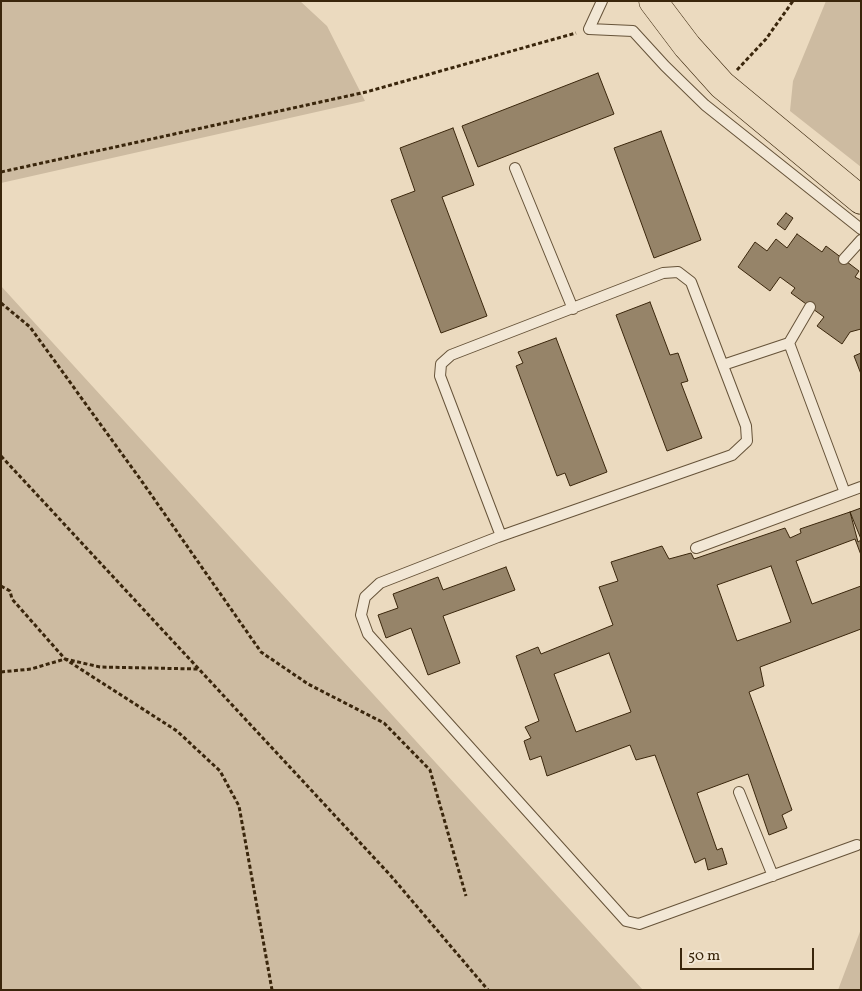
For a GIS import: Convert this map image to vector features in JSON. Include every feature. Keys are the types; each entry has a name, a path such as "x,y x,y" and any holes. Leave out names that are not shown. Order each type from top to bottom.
{"main road":[{"path":"653,1 687,46 722,85 861,200"}],"lane":[{"path":"602,1 589,30 633,31 705,105 861,230"},
{"path":"515,168 573,309"},
{"path":"844,259 861,240"},
{"path":"501,536 440,376 441,364 451,355 663,273 678,272 691,282 746,426 747,441 732,455 501,536 380,583 365,597 361,615 368,634 626,921 639,924 857,845"},
{"path":"723,365 789,343 810,307"},
{"path":"789,343 845,493"},
{"path":"696,548 861,487"},
{"path":"739,792 772,876"}],"path":[{"path":"722,85 766,39 793,1"},
{"path":"1,172 366,92 589,30"},
{"path":"1,303 30,327 143,483 261,652 308,684 384,723 430,770 466,896"},
{"path":"1,456 391,876 488,990"},
{"path":"1,586 10,591 12,599 65,659 177,731 220,771 239,806 272,990"},
{"path":"1,672 31,669 65,659 100,667 198,669"}],"shaded area":[{"path":"1,1 300,1 327,26 365,101 1,183"},
{"path":"826,1 861,1 861,167 790,111 793,81"},
{"path":"1,286 643,990 1,990"},
{"path":"861,929 861,990 838,990 852,953"}],"building":[{"path":"598,73 614,114 478,167 462,126"},
{"path":"453,128 474,185 442,197 487,316 441,333 391,200 415,191 400,148"},
{"path":"661,131 701,240 654,258 614,148"},
{"path":"786,213 793,218 785,230 777,224"},
{"path":"797,234 822,252 826,246 859,271 855,277 861,280 861,329 850,332 842,344 817,326 824,317 791,293 795,288 780,277 770,291 738,267 755,242 767,251 776,239 787,248"},
{"path":"650,302 670,355 678,353 688,381 681,383 702,438 667,451 616,315"},
{"path":"556,338 607,472 570,486 565,473 557,476 516,366 523,363 518,352"},
{"path":"861,353 861,374 854,356"},
{"path":"861,508 861,539 850,512"},
{"path":"850,512 858,542 861,540 861,555 855,539 796,561 812,604 861,586 861,629 760,667 764,686 749,692 792,810 782,815 787,828 769,835 748,774 697,793 717,850 722,848 727,864 708,870 705,858 695,863 655,755 636,760 630,745 547,776 541,756 530,760 524,741 531,738 525,727 539,721 516,656 538,647 541,654 613,625 599,587 618,581 611,562 662,546 669,559 691,553 694,559 785,528 790,538 801,533 800,529","holes":["771,566 791,622 737,641 717,585","609,653 631,712 576,732 554,674"]},
{"path":"506,567 515,590 443,616 460,663 428,675 411,628 386,638 378,615 398,608 393,594 438,577 443,590"}]}
